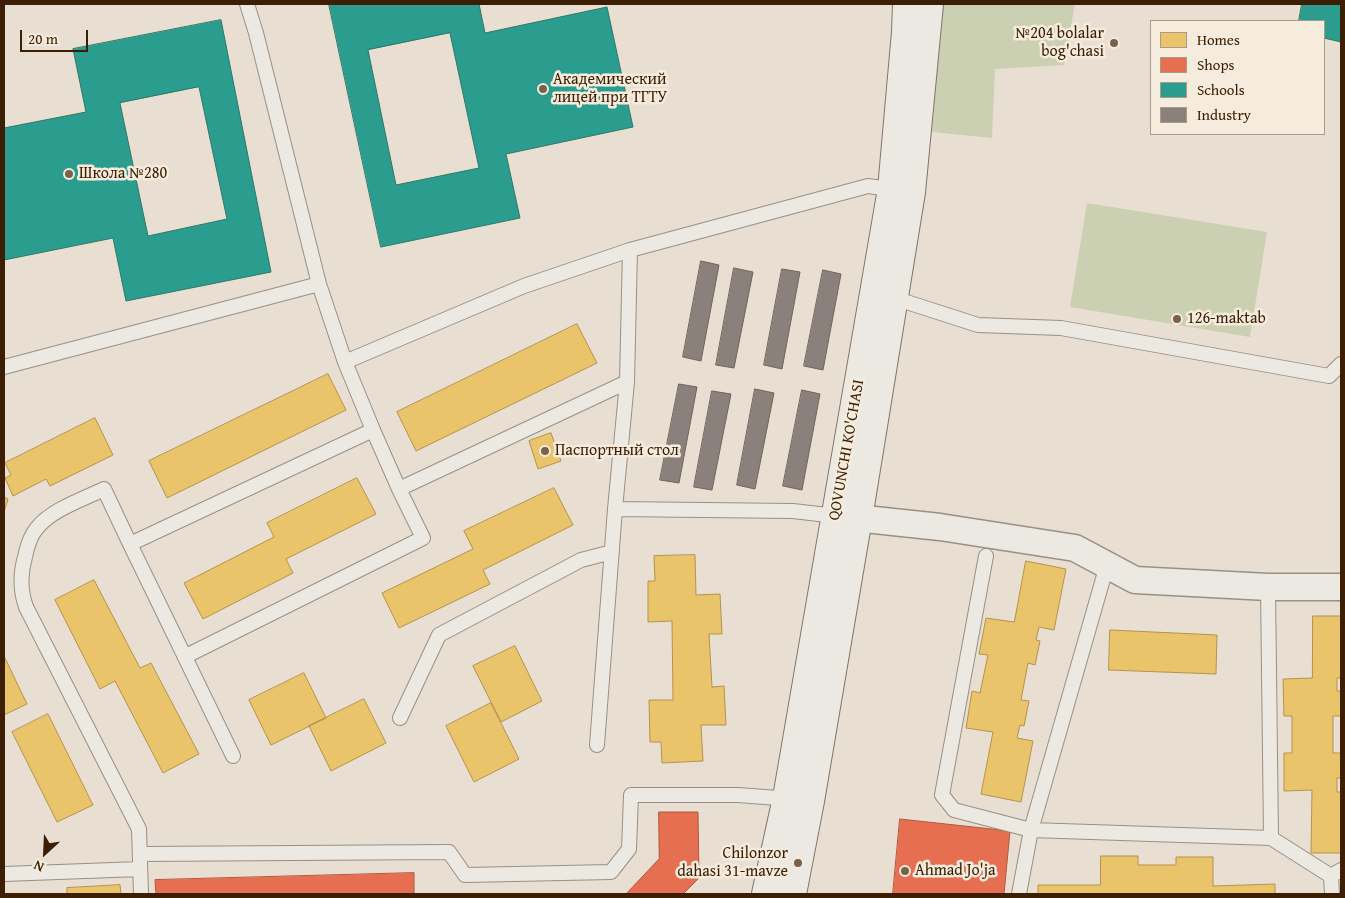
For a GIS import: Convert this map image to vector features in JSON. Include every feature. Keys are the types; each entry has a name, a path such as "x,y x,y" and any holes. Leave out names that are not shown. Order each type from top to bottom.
{"main road":[{"name":"QOVUNCHI KO'CHASI","path":"847,517 894,298 902,191 907,4"},
{"name":"QOVUNCHI KO'CHASI","path":"792,894 798,799 902,191 929,4"},
{"name":"QOVUNCHI KO'CHASI","path":"766,894 798,799"}],"street":[{"path":"847,517 940,527 1075,548 1135,580 1268,587 1341,587"}],"lane":[{"path":"186,656 423,538 399,489 345,362 319,284 247,4"},
{"path":"345,362 524,286 630,250 868,186 902,191"},
{"path":"597,745 627,382 630,250"},
{"path":"4,367 319,284"},
{"path":"894,298 978,325 1061,328 1329,376 1341,364"},
{"path":"399,489 627,382"},
{"path":"130,544 373,430"},
{"path":"141,894 139,829 26,607 22,594 22,568 28,543 37,528 50,515 104,489 233,756"},
{"path":"615,509 793,511 847,517"},
{"path":"400,718 439,635 581,560 612,552"},
{"path":"986,556 942,794 954,810 1031,830 1270,838 1336,873 1332,894"},
{"path":"1019,894 1031,830 1107,565"},
{"path":"1268,587 1270,838"},
{"path":"140,854 449,852 465,875 611,872 629,849 631,794 738,795 798,799"},
{"path":"4,874 140,869"}],"green space":[{"path":"941,4 1075,4 1064,65 995,69 992,138 932,132"},
{"path":"1087,203 1267,232 1250,337 1070,307"}],"building: Homes":[{"path":"577,324 597,363 416,451 397,412"},
{"path":"328,374 346,410 167,498 149,461"},
{"path":"95,418 113,455 50,486 46,479 13,496 5,478 11,475 5,463"},
{"name":"Паспортный стол","path":"551,433 561,461 538,469 529,441"},
{"path":"357,478 376,514 286,559 293,573 203,619 184,583 274,537 267,523"},
{"path":"554,488 573,525 483,570 490,584 399,628 382,593 473,549 464,531"},
{"path":"4,497 8,499 4,512"},
{"path":"695,555 696,595 720,594 722,634 709,634 712,687 724,686 726,725 701,725 703,761 662,763 661,742 650,742 649,700 673,700 672,621 648,622 648,581 655,581 654,556"},
{"path":"1026,561 1066,569 1054,630 1039,627 1036,640 1040,641 1035,665 1028,663 1021,700 1029,701 1024,726 1020,725 1017,738 1033,741 1021,802 981,794 993,732 966,728 972,691 980,693 988,655 979,654 986,618 1014,622"},
{"path":"94,580 140,668 151,663 199,754 163,773 115,681 100,689 55,600"},
{"path":"1313,616 1341,616 1341,678 1337,678 1337,691 1341,691 1341,716 1333,716 1333,753 1341,753 1341,778 1337,778 1337,792 1341,792 1341,853 1311,853 1312,790 1284,791 1284,753 1292,753 1292,716 1284,716 1283,679 1312,678"},
{"path":"1110,630 1217,635 1216,674 1109,670"},
{"path":"515,646 542,701 501,722 473,666"},
{"path":"4,656 27,704 4,715"},
{"path":"304,673 326,718 271,745 249,700"},
{"path":"364,699 386,743 331,771 309,726"},
{"path":"491,703 519,759 474,782 446,726"},
{"path":"48,714 93,805 57,822 12,732"},
{"path":"1101,856 1138,856 1138,865 1176,865 1176,857 1213,857 1213,886 1275,884 1275,894 1038,894 1038,885 1100,885"},
{"path":"120,885 121,894 67,894 67,888"}],"building: Shops":[{"path":"659,812 698,812 699,878 683,894 626,894 659,859"},
{"path":"900,819 1010,831 1004,894 893,894"},
{"path":"414,873 414,894 156,894 155,880"}],"building: Schools":[{"name":"Академический лицей при ТГТУ","path":"329,4 479,4 485,33 607,7 633,127 506,154 520,218 381,247","holes":["450,33 479,168 396,185 368,50"]},
{"path":"1302,4 1341,4 1341,42 1325,38 1325,20 1299,20"},
{"name":"Школа №280","path":"221,20 271,272 126,301 113,238 4,260 4,128 86,112 73,49","holes":["199,87 227,219 148,236 120,103"]}],"building: Industry":[{"path":"701,261 719,265 701,361 683,357"},
{"path":"734,268 753,272 734,368 716,365"},
{"path":"782,269 800,272 782,369 764,365"},
{"path":"823,270 841,274 823,370 804,366"},
{"path":"679,384 697,387 679,483 660,480"},
{"path":"755,389 774,393 755,489 737,485"},
{"path":"802,390 820,394 802,490 783,486"},
{"path":"712,391 731,394 712,490 694,487"}],"place":[{"name":"№204 bolalar bog'chasi","path":"1114,43"},
{"name":"Академический лицей при ТГТУ","path":"543,89"},
{"name":"Школа №280","path":"69,174"},
{"name":"126-maktab","path":"1177,319"},
{"name":"Паспортный стол","path":"545,451"},
{"name":"Chilonzor dahasi 31-mavze","path":"798,863"},
{"name":"Ahmad Jo'ja","path":"905,871"}]}
